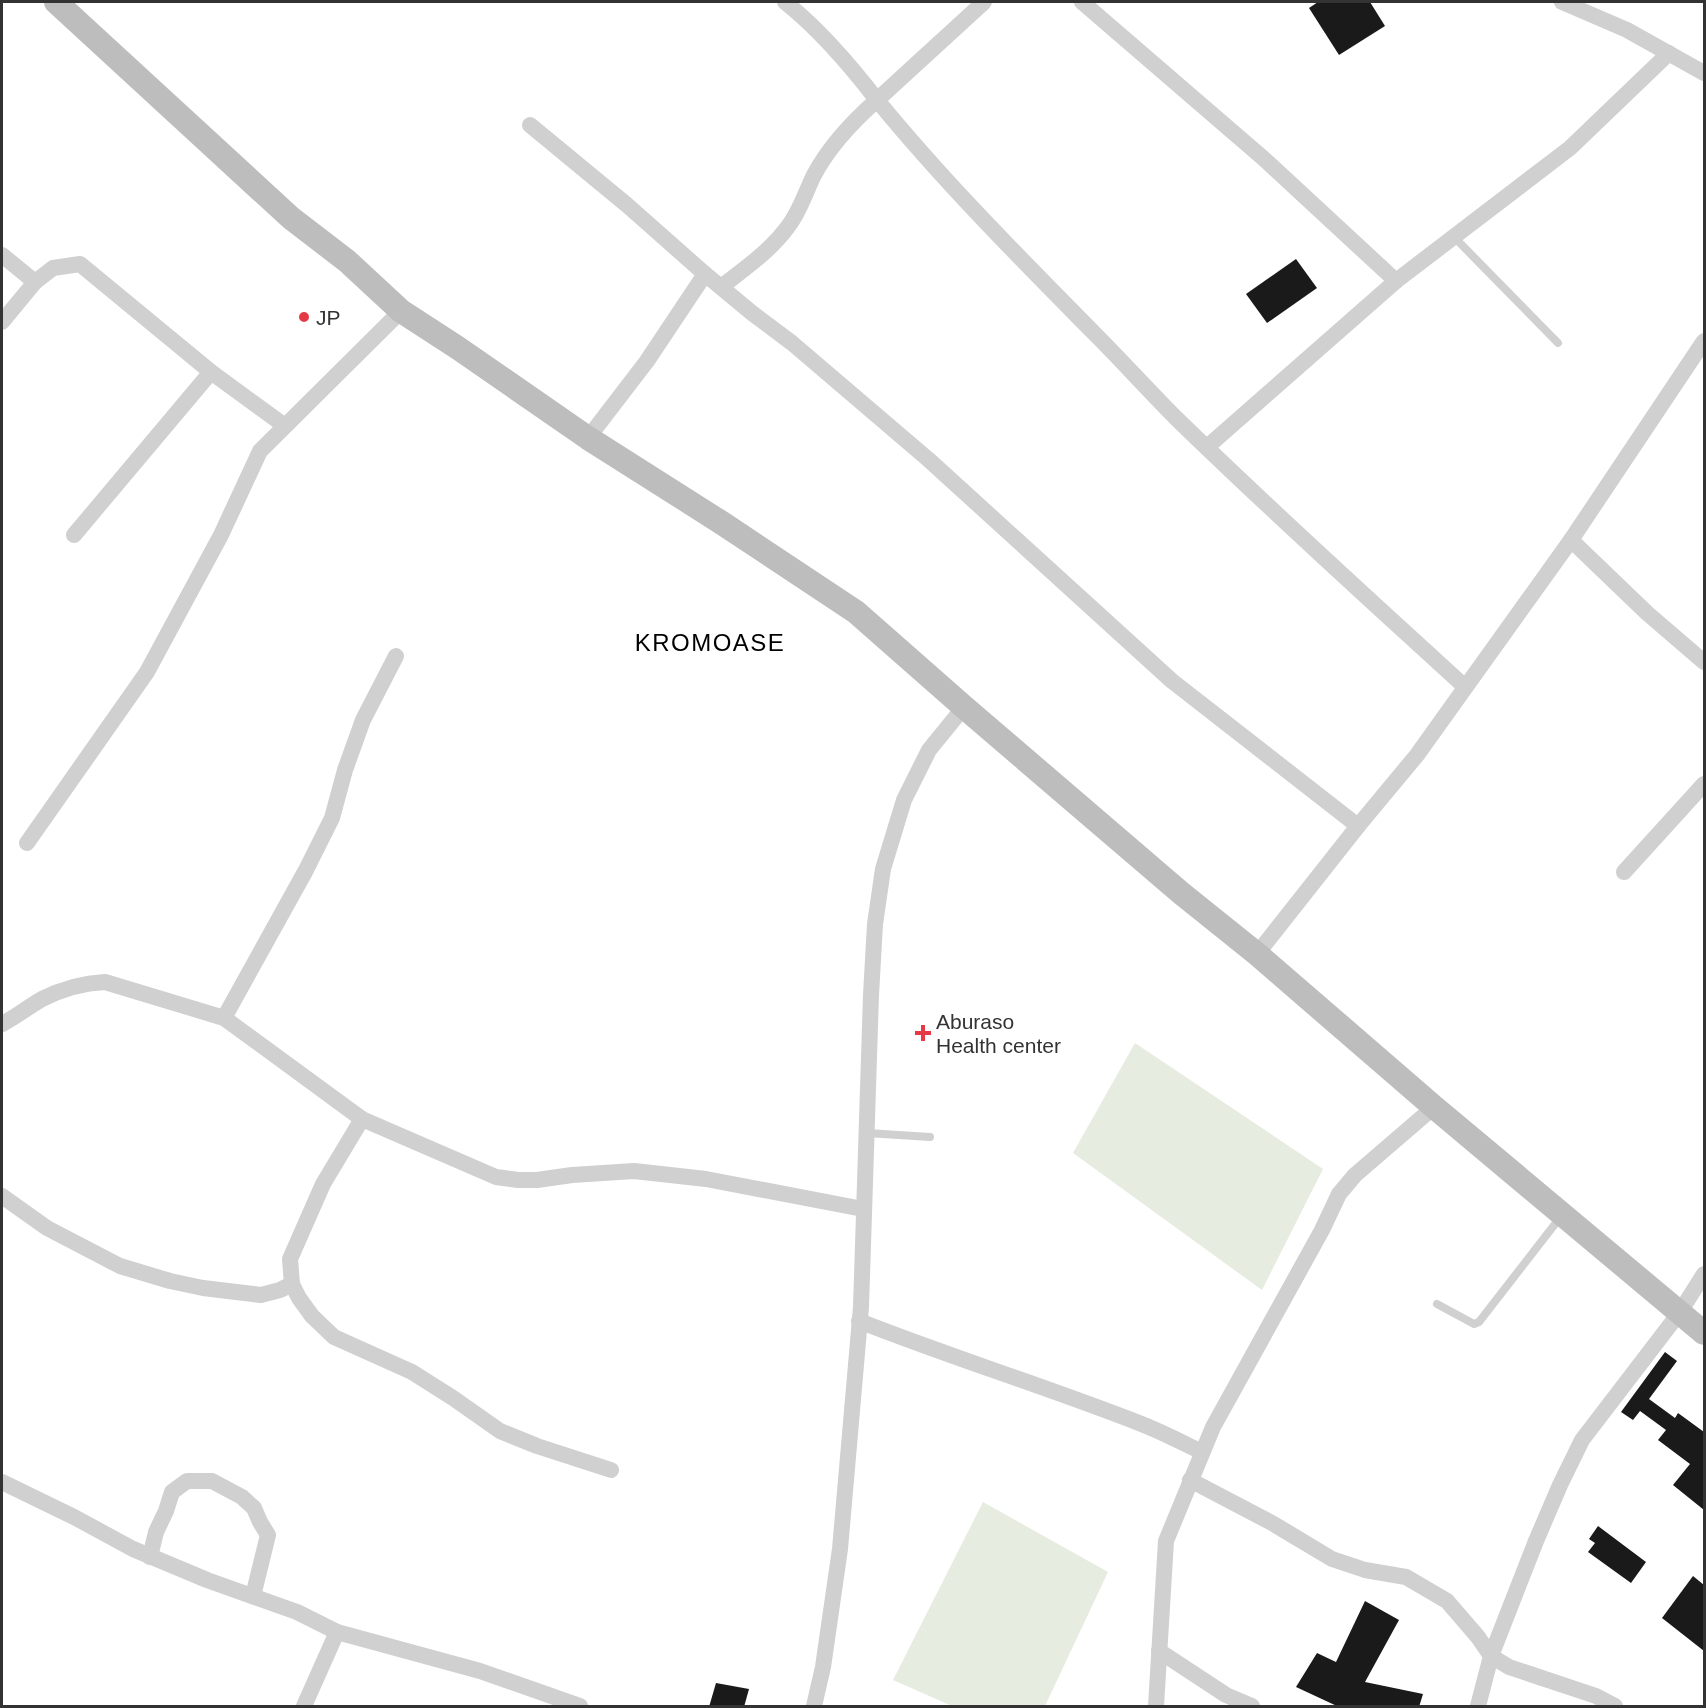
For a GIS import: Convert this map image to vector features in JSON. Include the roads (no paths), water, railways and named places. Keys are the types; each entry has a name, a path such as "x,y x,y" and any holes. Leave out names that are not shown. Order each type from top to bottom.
{"street":[{"path":"56,2 291,218 346,261 401,311 588,438 856,612 1181,892 1704,1333"},
{"path":"785,2 808,22 858,77 909,140 999,237 1175,417 1277,515 1465,687"},
{"path":"721,287 765,252 787,228 800,208 814,175 835,142 856,119 984,2"},
{"path":"1082,2 1263,158 1396,281"},
{"path":"1562,2 1626,30 1704,72"},
{"path":"1207,447 1396,281 1570,148 1669,53"},
{"path":"530,125 929,460 1172,681 1358,826"},
{"path":"2,255 35,282"},
{"path":"2,322 35,282 53,268 80,264 211,372 285,426"},
{"path":"588,438 647,361 705,274"},
{"path":"27,843 147,672 221,535 260,452 401,311"},
{"path":"1257,954 1417,755 1571,540 1704,340"},
{"path":"74,535 211,372"},
{"path":"1571,540 1647,613 1704,662"},
{"path":"224,1018 306,870 332,818 345,770 363,720 396,656"},
{"path":"814,1707 823,1667 840,1549 859,1321 871,995 875,924 883,869 904,800 929,750 964,707"},
{"path":"1624,872 1704,784"},
{"path":"2,1024 43,999 67,988 89,982 105,982 224,1018 362,1119 496,1177 537,1180 634,1171 706,1179 863,1209"},
{"path":"1156,1707 1166,1540 1213,1426 1322,1230 1339,1194 1355,1175 1434,1107"},
{"path":"362,1119 323,1184 290,1259 292,1284 299,1298 312,1316 334,1337 412,1372 500,1431 537,1446 611,1470"},
{"path":"2,1196 47,1228 120,1266 170,1281 204,1288 261,1295 292,1284"},
{"path":"1478,1707 1491,1656 1560,1485 1582,1440 1680,1312 1704,1274"},
{"path":"859,1321 916,1344 1147,1426 1202,1452"},
{"path":"1190,1480 1272,1523 1332,1559 1365,1570 1406,1577 1447,1601 1491,1656 1509,1667 1596,1696 1615,1707"},
{"path":"150,1557 156,1532 172,1492 187,1481 212,1481 242,1497 254,1508 268,1535 253,1596"},
{"path":"2,1482 150,1557 297,1612 337,1632 480,1671 580,1707"},
{"path":"304,1707 337,1632"},
{"path":"1159,1651 1226,1695 1252,1707"}],"lane":[{"path":"1454,237 1558,343"},
{"path":"867,1133 930,1137"},
{"path":"1437,1304 1474,1324 1479,1322 1562,1215"}],"place":[{"name":"JP","path":"304,317"},
{"name":"Aburaso Health center","path":"923,1033"}],"district":[{"name":"KROMOASE","path":"710,642"}]}
